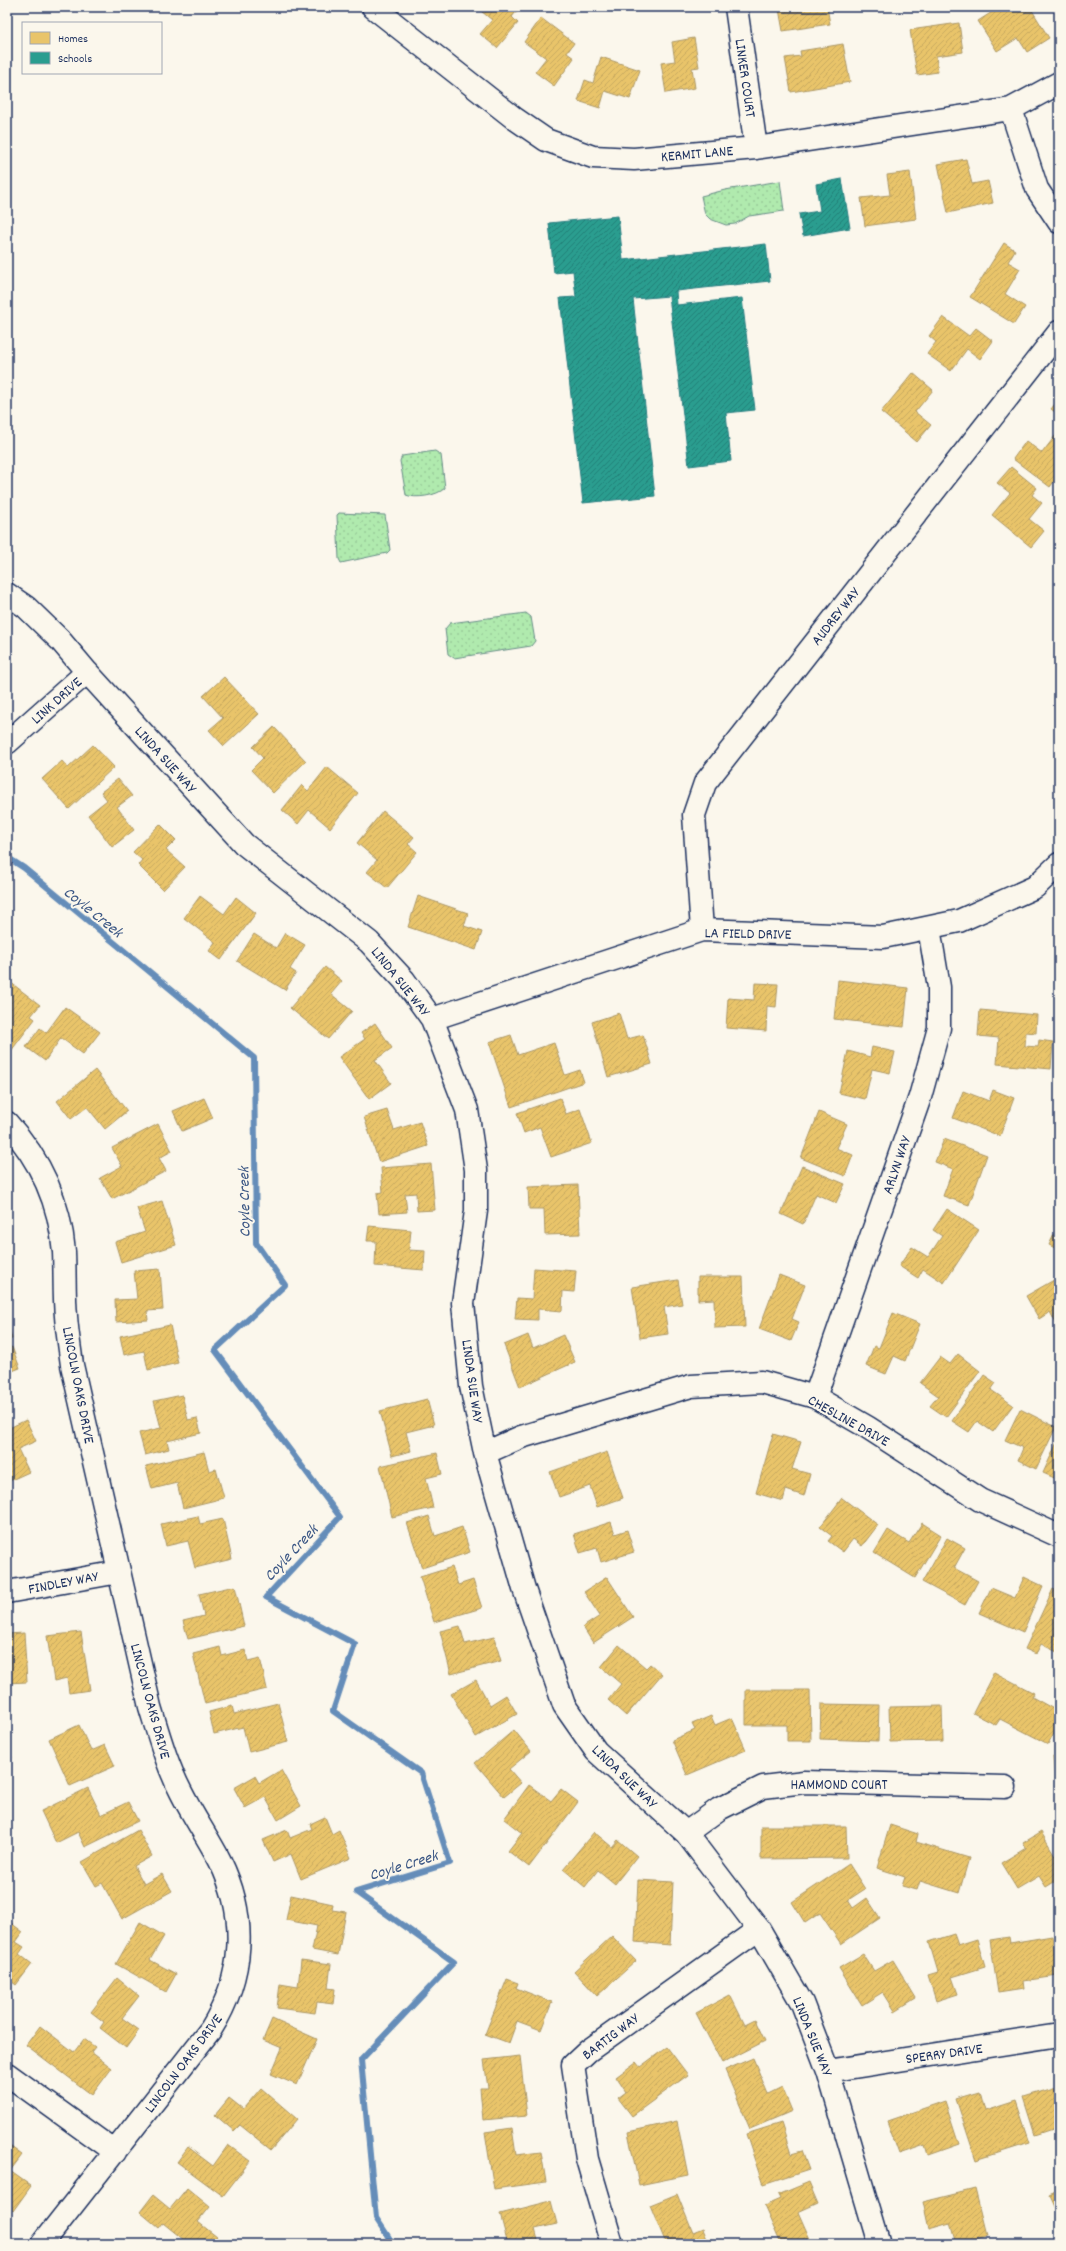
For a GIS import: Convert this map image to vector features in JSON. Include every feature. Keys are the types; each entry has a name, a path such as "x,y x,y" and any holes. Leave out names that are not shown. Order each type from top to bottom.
{"street":[{"name":"KERMIT LANE","path":"373,7 514,118 546,140 593,157 634,159 756,148 1011,109 1059,83"},
{"name":"LINKER COURT","path":"736,7 756,148"},
{"path":"1011,109 1037,189 1059,222"},
{"name":"AUDREY WAY","path":"702,930 694,816 705,783 1059,332"},
{"name":"LINDA SUE WAY","path":"7,594 26,606 60,640 87,672 244,844 369,942 404,980 432,1019 467,1110 476,1170 476,1211 463,1303 471,1386 484,1453 524,1590 564,1705 596,1751 686,1833 759,1929 802,2003 828,2071 879,2244"},
{"name":"LINK DRIVE","path":"7,743 87,672"},
{"name":"LA FIELD DRIVE","path":"432,1019 702,930 883,937 959,921 1035,887 1059,864"},
{"name":"ARLYN WAY","path":"815,1397 920,1097 939,1028 939,986 929,928"},
{"name":"LINCOLN OAKS DRIVE","path":"7,1123 26,1146 41,1170 52,1196 60,1224 64,1252 66,1317 72,1365 150,1707 165,1754 180,1791 220,1862 231,1890 238,1920 239,1951 225,2007 212,2029 42,2244"},
{"name":"CHESLINE DRIVE","path":"484,1453 521,1436 691,1386 762,1382 815,1397 867,1427 980,1500 1059,1536"},
{"name":"FINDLEY WAY","path":"7,1592 119,1572"},
{"name":"HAMMOND COURT","path":"686,1833 720,1808 763,1787 804,1782 1005,1787"},
{"name":"BARTIG WAY","path":"612,2244 587,2159 572,2065 588,2051 759,1929"},
{"name":"SPERRY DRIVE","path":"828,2071 1059,2035"},
{"path":"7,2074 115,2152"}],"green space":[{"path":"780,181 784,211 749,216 735,224 726,225 710,219 705,214 701,196 725,190"},
{"path":"435,451 441,455 445,488 432,495 415,497 406,495 400,461 402,456"},
{"path":"339,513 385,515 390,550 387,553 341,563 339,559 337,515"},
{"path":"526,613 531,617 535,641 531,646 454,658 448,654 445,629 450,623"}],"building: Homes":[{"path":"476,7 520,7 512,17 518,23 497,48 480,34 492,20"},
{"path":"792,7 827,7 830,24 783,31 779,9"},
{"path":"1000,7 1030,7 1049,38 1027,52 1018,38 997,51 978,21"},
{"path":"541,18 574,43 567,53 574,58 554,86 535,72 546,58 524,42"},
{"path":"959,23 963,52 936,56 938,72 917,75 910,30"},
{"path":"694,38 699,67 692,68 695,88 666,93 661,63 675,61 672,42"},
{"path":"843,44 850,82 791,92 785,58 801,56 800,51"},
{"path":"601,57 640,70 630,99 605,91 600,108 578,101 585,80 593,83"},
{"path":"966,159 972,184 988,181 993,203 948,213 938,164"},
{"path":"910,172 916,219 865,226 861,198 890,195 887,175"},
{"path":"1004,243 1015,250 1008,262 1020,269 1005,294 1025,307 1014,324 970,297"},
{"path":"943,317 969,336 976,328 993,341 980,359 967,349 951,371 927,354 936,342 929,336"},
{"path":"913,373 933,390 915,412 931,425 917,442 881,412"},
{"path":"1059,399 1059,415 1051,409"},
{"path":"1059,431 1059,475 1050,487 1013,459 1026,441 1042,453"},
{"path":"1011,467 1037,488 1032,495 1042,503 1029,519 1044,531 1031,547 992,515 1010,493 997,483"},
{"path":"224,677 259,714 224,746 209,730 223,718 203,696"},
{"path":"274,727 306,761 273,793 251,770 263,758 253,747"},
{"path":"93,745 114,767 69,809 42,779 62,761 68,768"},
{"path":"327,767 358,793 330,828 309,810 298,824 282,810 302,785 308,791"},
{"path":"118,779 132,796 117,807 134,830 112,847 88,815 107,800 101,792"},
{"path":"383,811 414,837 408,844 417,852 387,888 367,872 377,860 357,843"},
{"path":"160,824 176,840 166,850 185,867 163,890 138,865 142,860 133,852"},
{"path":"200,896 224,914 236,897 256,913 221,960 209,951 215,942 184,918"},
{"path":"418,896 468,913 464,926 482,932 476,950 408,927"},
{"path":"285,933 305,945 290,969 296,973 285,990 237,961 254,934 276,948"},
{"path":"325,967 342,981 331,994 352,1011 328,1039 290,1008"},
{"path":"838,980 908,988 904,1027 834,1019"},
{"path":"10,982 40,1005 31,1016 35,1019 11,1051 7,1048 7,1022 11,1016 7,1013 7,986"},
{"path":"755,983 778,984 776,1007 767,1006 766,1031 726,1028 728,998 754,1000"},
{"path":"65,1007 100,1032 83,1054 61,1038 45,1061 26,1047 40,1028 46,1033"},
{"path":"980,1010 1037,1015 1036,1033 1026,1032 1025,1046 1038,1047 1039,1040 1053,1042 1051,1069 997,1064 999,1038 978,1036"},
{"path":"619,1013 627,1039 643,1035 652,1064 608,1077 592,1022"},
{"path":"375,1023 392,1048 375,1060 391,1083 369,1099 339,1057 365,1039 361,1033"},
{"path":"511,1035 518,1055 554,1043 565,1075 580,1070 584,1082 511,1107 489,1042"},
{"path":"872,1047 895,1052 890,1073 872,1069 865,1099 839,1093 848,1051 870,1057"},
{"path":"95,1070 127,1111 105,1129 87,1107 71,1119 57,1101"},
{"path":"993,1090 1014,1098 1000,1136 953,1118 963,1091 989,1101"},
{"path":"204,1098 213,1118 182,1131 173,1111"},
{"path":"560,1098 566,1114 580,1109 592,1143 551,1157 540,1127 524,1133 517,1113"},
{"path":"387,1110 394,1130 420,1122 428,1146 379,1162 364,1117"},
{"path":"819,1112 847,1124 836,1148 853,1155 845,1176 801,1158"},
{"path":"158,1124 172,1151 159,1158 166,1171 112,1199 100,1178 122,1166 112,1148"},
{"path":"944,1139 987,1155 969,1205 943,1196 953,1169 935,1162"},
{"path":"431,1164 435,1210 417,1211 416,1193 405,1194 407,1212 379,1214 377,1193 383,1192 381,1168"},
{"path":"802,1166 845,1184 836,1203 816,1194 803,1224 781,1214"},
{"path":"578,1185 580,1234 545,1235 544,1209 529,1209 528,1187"},
{"path":"162,1201 176,1245 121,1262 115,1242 145,1232 137,1208"},
{"path":"947,1209 979,1230 944,1283 923,1269 918,1278 899,1266 912,1247 928,1257 942,1236 933,1230"},
{"path":"1059,1224 1059,1250 1049,1245"},
{"path":"369,1226 411,1230 409,1250 425,1251 424,1270 375,1266 376,1241 367,1241"},
{"path":"534,1268 576,1271 574,1292 563,1291 562,1311 538,1309 538,1320 515,1319 517,1298 532,1299"},
{"path":"160,1269 163,1310 147,1311 148,1320 116,1322 115,1300 137,1299 134,1271"},
{"path":"779,1275 805,1285 792,1319 799,1322 791,1341 759,1329"},
{"path":"698,1277 743,1277 745,1327 715,1328 714,1299 698,1300"},
{"path":"1059,1277 1059,1329 1050,1312 1039,1319 1026,1296"},
{"path":"678,1280 682,1304 664,1307 668,1334 640,1338 632,1287"},
{"path":"893,1313 920,1324 905,1361 894,1356 886,1374 866,1366 874,1346 879,1348"},
{"path":"7,1318 12,1339 7,1340"},
{"path":"170,1325 178,1363 148,1370 144,1351 124,1355 120,1336"},
{"path":"528,1335 533,1348 563,1335 575,1362 520,1387 504,1345"},
{"path":"12,1347 20,1368 7,1373 7,1349"},
{"path":"958,1354 980,1371 946,1417 930,1406 938,1396 920,1383 940,1357 950,1364"},
{"path":"984,1375 996,1383 991,1390 1013,1405 993,1432 977,1421 969,1432 952,1421"},
{"path":"182,1395 188,1420 197,1418 201,1433 167,1441 169,1449 145,1455 139,1433 161,1428 154,1401"},
{"path":"427,1399 434,1425 406,1432 411,1451 392,1456 380,1411"},
{"path":"1020,1409 1056,1427 1036,1469 1018,1460 1023,1448 1005,1440"},
{"path":"26,1420 36,1441 18,1449 29,1472 7,1482 7,1429"},
{"path":"773,1434 801,1442 792,1469 810,1474 804,1496 786,1490 783,1501 756,1493"},
{"path":"1059,1438 1059,1480 1043,1473"},
{"path":"204,1452 209,1471 216,1469 224,1498 183,1508 177,1483 152,1489 146,1466"},
{"path":"607,1452 623,1498 597,1507 590,1486 559,1497 550,1472"},
{"path":"437,1453 442,1474 426,1478 433,1508 392,1517 380,1466"},
{"path":"842,1498 878,1525 862,1546 853,1539 843,1552 828,1541 832,1536 820,1527"},
{"path":"198,1516 200,1524 223,1519 232,1559 195,1568 188,1541 166,1546 161,1524"},
{"path":"429,1516 435,1536 462,1527 470,1552 422,1568 407,1523"},
{"path":"611,1522 615,1534 627,1530 634,1552 601,1562 597,1548 580,1553 574,1534"},
{"path":"922,1523 941,1535 915,1578 874,1553 888,1530 909,1543"},
{"path":"947,1538 965,1548 954,1568 978,1581 965,1605 922,1582"},
{"path":"452,1567 458,1585 473,1580 482,1608 434,1622 420,1577"},
{"path":"607,1577 633,1617 593,1643 583,1627 600,1616 584,1592"},
{"path":"1024,1577 1043,1586 1023,1632 979,1613 991,1588 1015,1598"},
{"path":"235,1586 244,1626 188,1639 183,1621 204,1616 199,1594"},
{"path":"1053,1589 1059,1592 1059,1653 1041,1644 1036,1654 1025,1649"},
{"path":"460,1626 465,1644 494,1637 501,1661 451,1674 440,1631"},
{"path":"81,1632 90,1690 69,1693 67,1678 54,1681 47,1636"},
{"path":"24,1633 27,1682 7,1683 7,1634"},
{"path":"619,1645 646,1668 650,1664 662,1674 626,1716 608,1700 621,1684 601,1667"},
{"path":"220,1647 222,1656 245,1650 248,1661 260,1658 267,1689 205,1704 193,1654"},
{"path":"994,1672 1034,1693 1032,1697 1059,1712 1059,1723 1048,1744 1000,1719 996,1725 973,1713"},
{"path":"476,1680 490,1705 506,1695 517,1714 476,1737 451,1694"},
{"path":"746,1690 810,1690 811,1741 787,1741 787,1725 746,1725"},
{"path":"278,1703 288,1742 249,1752 243,1727 214,1734 209,1712 232,1706 234,1714"},
{"path":"821,1704 879,1705 878,1741 820,1739"},
{"path":"942,1706 943,1741 890,1742 889,1707"},
{"path":"711,1716 715,1725 732,1718 746,1750 687,1775 672,1740 695,1730 692,1724"},
{"path":"79,1725 91,1751 105,1745 115,1766 70,1786 49,1739"},
{"path":"514,1730 531,1751 509,1769 521,1783 504,1797 475,1763"},
{"path":"7,1740 12,1758 7,1759"},
{"path":"1053,1756 1059,1756 1059,1781 1055,1781"},
{"path":"281,1770 301,1806 278,1820 265,1797 245,1808 234,1788 255,1776 259,1783"},
{"path":"529,1785 551,1801 561,1789 578,1802 529,1867 508,1851 522,1833 504,1819"},
{"path":"88,1788 101,1815 128,1802 138,1821 85,1847 78,1832 56,1843 41,1811"},
{"path":"325,1817 332,1834 339,1830 351,1858 301,1879 291,1854 273,1862 263,1840 287,1830 290,1838 312,1829 310,1824"},
{"path":"890,1825 918,1834 916,1842 969,1858 959,1893 920,1881 917,1890 902,1886 905,1877 877,1868"},
{"path":"761,1826 846,1826 847,1858 761,1859"},
{"path":"138,1830 152,1856 134,1866 144,1884 162,1874 172,1891 122,1919 102,1883 96,1886 82,1862"},
{"path":"594,1832 612,1847 618,1840 637,1856 615,1884 598,1870 585,1887 563,1869"},
{"path":"1041,1832 1059,1862 1059,1879 1046,1887 1039,1876 1017,1889 1001,1863 1026,1848 1023,1843"},
{"path":"849,1864 865,1889 848,1900 853,1908 867,1898 880,1918 841,1944 820,1913 805,1923 792,1902"},
{"path":"638,1880 673,1882 670,1945 635,1942"},
{"path":"291,1895 333,1904 332,1910 346,1912 338,1955 312,1950 317,1926 286,1920"},
{"path":"7,1920 23,1932 16,1942 24,1947 19,1954 32,1964 16,1985 7,1978"},
{"path":"140,1922 164,1936 150,1960 176,1974 166,1992 116,1964"},
{"path":"954,1934 958,1945 977,1939 985,1967 952,1977 958,1994 936,2001 928,1975 938,1972 929,1942"},
{"path":"612,1936 636,1961 597,1996 574,1971"},
{"path":"1052,1936 1058,1976 1023,1981 1024,1989 998,1993 990,1940 1009,1937 1010,1943"},
{"path":"863,1954 874,1971 893,1960 916,1998 895,2011 883,1992 862,2005 839,1968"},
{"path":"301,1960 331,1964 328,1988 335,1989 333,2004 317,2002 315,2013 277,2008 280,1984 298,1987"},
{"path":"117,1978 139,1996 122,2018 139,2030 126,2048 100,2028 104,2022 91,2012"},
{"path":"507,1979 518,1983 516,1988 552,2002 541,2030 517,2021 509,2043 485,2034"},
{"path":"730,1995 745,2025 755,2020 765,2041 722,2063 696,2013"},
{"path":"272,2019 317,2039 297,2085 271,2074 282,2048 263,2040"},
{"path":"40,2026 74,2052 84,2039 95,2047 91,2052 112,2068 92,2095 26,2045"},
{"path":"667,2047 688,2075 632,2116 618,2098 626,2092 616,2077 636,2062 640,2067"},
{"path":"520,2056 527,2116 483,2120 480,2088 488,2088 484,2060"},
{"path":"753,2058 768,2094 782,2087 792,2111 750,2129 725,2070"},
{"path":"1059,2086 1059,2127 1035,2135 1023,2097"},
{"path":"261,2088 297,2119 271,2150 240,2125 234,2131 215,2115 229,2098 243,2109"},
{"path":"980,2092 985,2111 1016,2101 1030,2143 976,2160 956,2099"},
{"path":"945,2101 959,2144 928,2155 925,2145 899,2154 887,2121"},
{"path":"677,2121 688,2175 639,2185 628,2132"},
{"path":"781,2123 791,2154 802,2151 809,2170 763,2185 746,2134"},
{"path":"512,2128 516,2155 541,2152 546,2182 494,2189 485,2132"},
{"path":"7,2144 22,2155 10,2171 31,2186 13,2211 7,2207"},
{"path":"228,2145 250,2161 223,2196 177,2162 188,2147 213,2166"},
{"path":"809,2182 818,2203 798,2212 810,2239 799,2244 781,2244 764,2206 780,2199 778,2195"},
{"path":"187,2188 210,2207 198,2222 217,2237 211,2244 189,2244 163,2223 159,2228 140,2212 153,2195 170,2209"},
{"path":"975,2189 987,2237 956,2244 950,2223 929,2229 923,2202"},
{"path":"1059,2191 1059,2220 1048,2196"},
{"path":"677,2194 693,2233 703,2229 709,2244 658,2244 665,2241 650,2205"},
{"path":"551,2201 557,2224 535,2229 539,2244 508,2244 500,2214"}],"building: Schools":[{"path":"842,179 850,228 803,236 799,214 820,211 816,184"},
{"path":"618,216 623,260 766,244 770,281 676,291 677,305 742,298 755,410 726,413 731,461 689,466 669,296 633,299 655,496 583,503 560,298 576,297 573,271 554,273 549,223"}],"waterway":[{"name":"Coyle Creek","path":"7,857 24,868 254,1058 256,1243 285,1285 215,1350 340,1517 266,1597 355,1644 333,1711 421,1773 450,1863 356,1892 454,1962 361,2060 376,2218 393,2244"}]}
